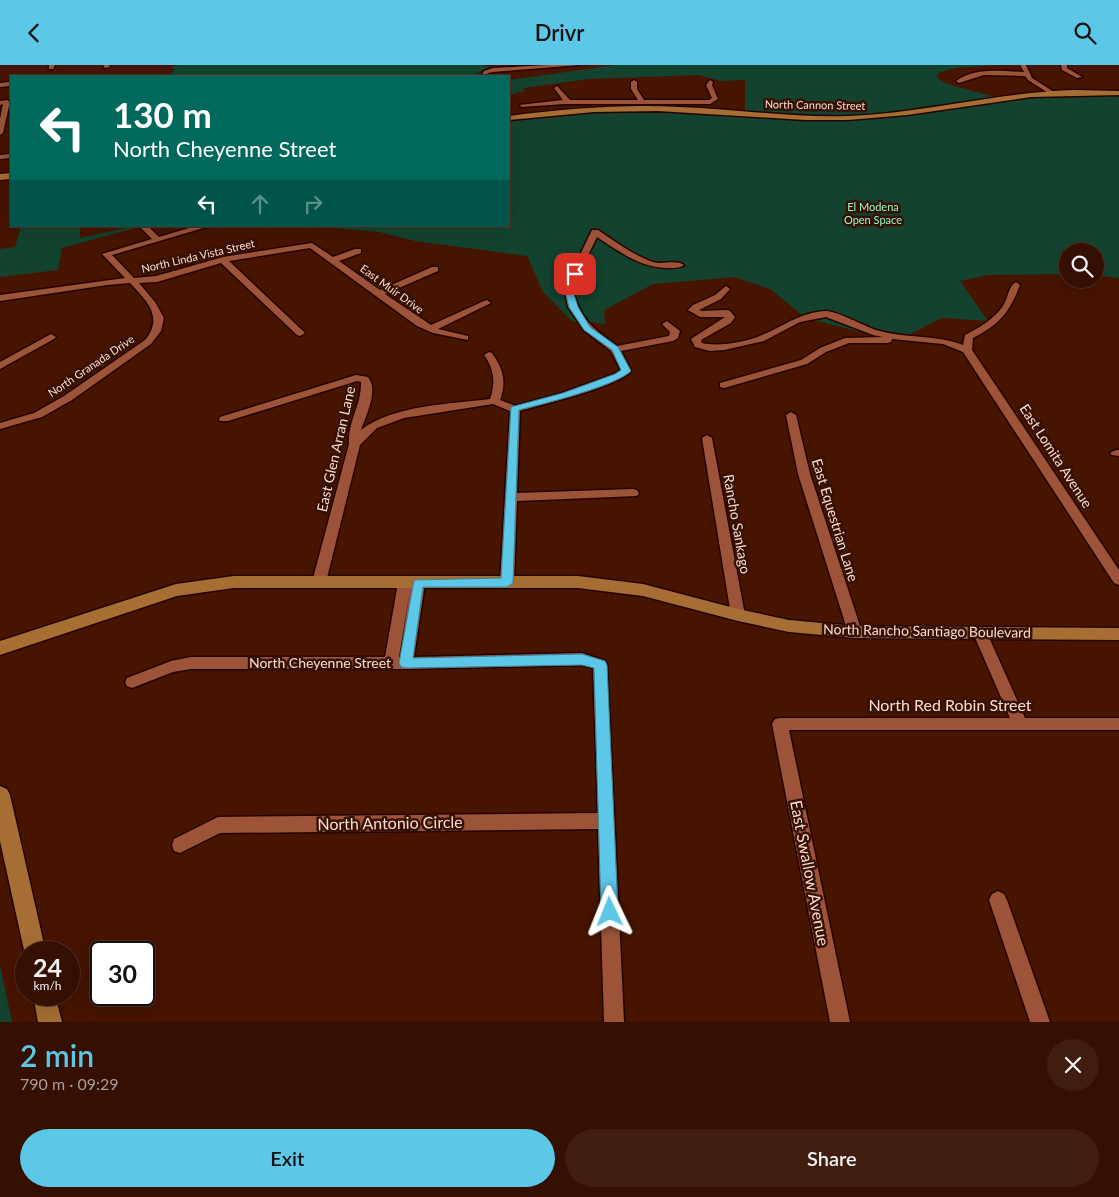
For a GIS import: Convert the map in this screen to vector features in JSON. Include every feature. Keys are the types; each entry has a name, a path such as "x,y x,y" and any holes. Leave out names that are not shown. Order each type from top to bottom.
{"main road":[{"name":"North Cannon Street","path":"510,117 600,109 665,109 784,117 847,118 908,113 992,99 1055,93 1119,93"},
{"name":"North Rancho Santiago Boulevard","path":"0,648 176,590 234,582 578,583 643,590 738,615 789,626 855,632 1119,634"},
{"path":"0,795 32,941"},
{"path":"46,1006 50,1022"}],"street":[{"path":"484,75 486,72 493,70 576,65"},
{"path":"1023,65 1030,79 1055,93"},
{"path":"1064,65 1064,69 1079,77"},
{"path":"958,81 974,75 1029,75"},
{"path":"634,82 634,89 642,102"},
{"path":"522,105 568,102 688,103 715,100 708,85 710,82"},
{"path":"557,88 568,102"},
{"path":"0,131 4,103"},
{"path":"544,103 552,113"},
{"path":"554,103 561,112"},
{"path":"144,227 158,240 203,227"},
{"path":"355,444 373,426 402,415 494,401 514,409 566,395 618,376 626,371 615,349 587,329 574,307 568,288 596,232 628,253 654,265 680,265"},
{"name":"North Granada Drive","path":"0,426 38,415 68,399 148,342 158,328 159,316 134,281 106,254 158,240"},
{"name":"North Linda Vista Street","path":"0,297 107,282 167,277 223,260 312,245"},
{"name":"East Muir Drive","path":"312,245 430,329 465,338"},
{"path":"332,260 358,251"},
{"path":"223,260 300,333"},
{"path":"380,294 435,269"},
{"path":"724,385 804,362 848,339 944,341 967,350 968,337 987,327 1007,307 1016,285"},
{"path":"726,289 722,295 695,307 693,310 695,313 700,314 727,313 730,317 728,321 696,339 698,345 710,348 724,347 764,338 797,320 827,314 876,333 910,339"},
{"path":"430,329 487,303"},
{"path":"615,349 673,338 675,331 667,325"},
{"path":"0,366 51,337"},
{"name":"East Lomita Avenue","path":"967,350 1119,580"},
{"path":"489,355 500,376 498,392 494,401"},
{"name":"East Glen Arran Lane","path":"224,419 362,378 366,381 367,395 354,436 355,444 319,583"},
{"path":"507,583 514,409"},
{"name":"East Equestrian Lane","path":"791,415 804,474 855,632"},
{"name":"Rancho Sankago","path":"707,438 738,615"},
{"path":"511,497 633,493"},
{"path":"398,663 411,583"},
{"path":"980,633 1019,723"},
{"name":"North Cheyenne Street","path":"132,682 171,667 192,663 398,663 582,659 600,665 606,821"},
{"name":"North Red Robin Street","path":"780,723 1119,724"},
{"name":"East Swallow Avenue","path":"780,723 840,1022"},
{"path":"606,821 614,1022"},
{"name":"North Antonio Circle","path":"180,845 218,825 606,821"},
{"path":"998,900 1040,1022"}],"green space":[{"path":"178,65 484,65 491,68 472,75 189,75 170,74 175,69 169,68"},
{"name":"El Modena Open Space","path":"616,65 991,65 955,68 936,75 941,81 954,86 1010,101 1062,95 1119,96 1119,278 1104,276 1104,243 1059,243 1059,274 987,275 960,281 988,321 941,318 906,336 879,337 806,318 770,289 735,277 653,284 604,310 605,324 579,320 573,322 543,292 527,256 415,241 379,232 322,227 510,227 510,121 584,113 682,113 745,116 745,80 721,81 699,75 589,79 523,88 525,91 510,95 510,80"},
{"path":"21,227 80,227 80,238 130,227 132,229 62,248 58,270 0,277 0,249 15,247"},
{"path":"0,965 12,1022 0,1022"}],"route":[{"path":"575,274 568,288 574,307 587,329 615,349 626,371 618,376 566,395 514,409 507,583 418,583 406,663 582,659 600,665 610,912"}]}
